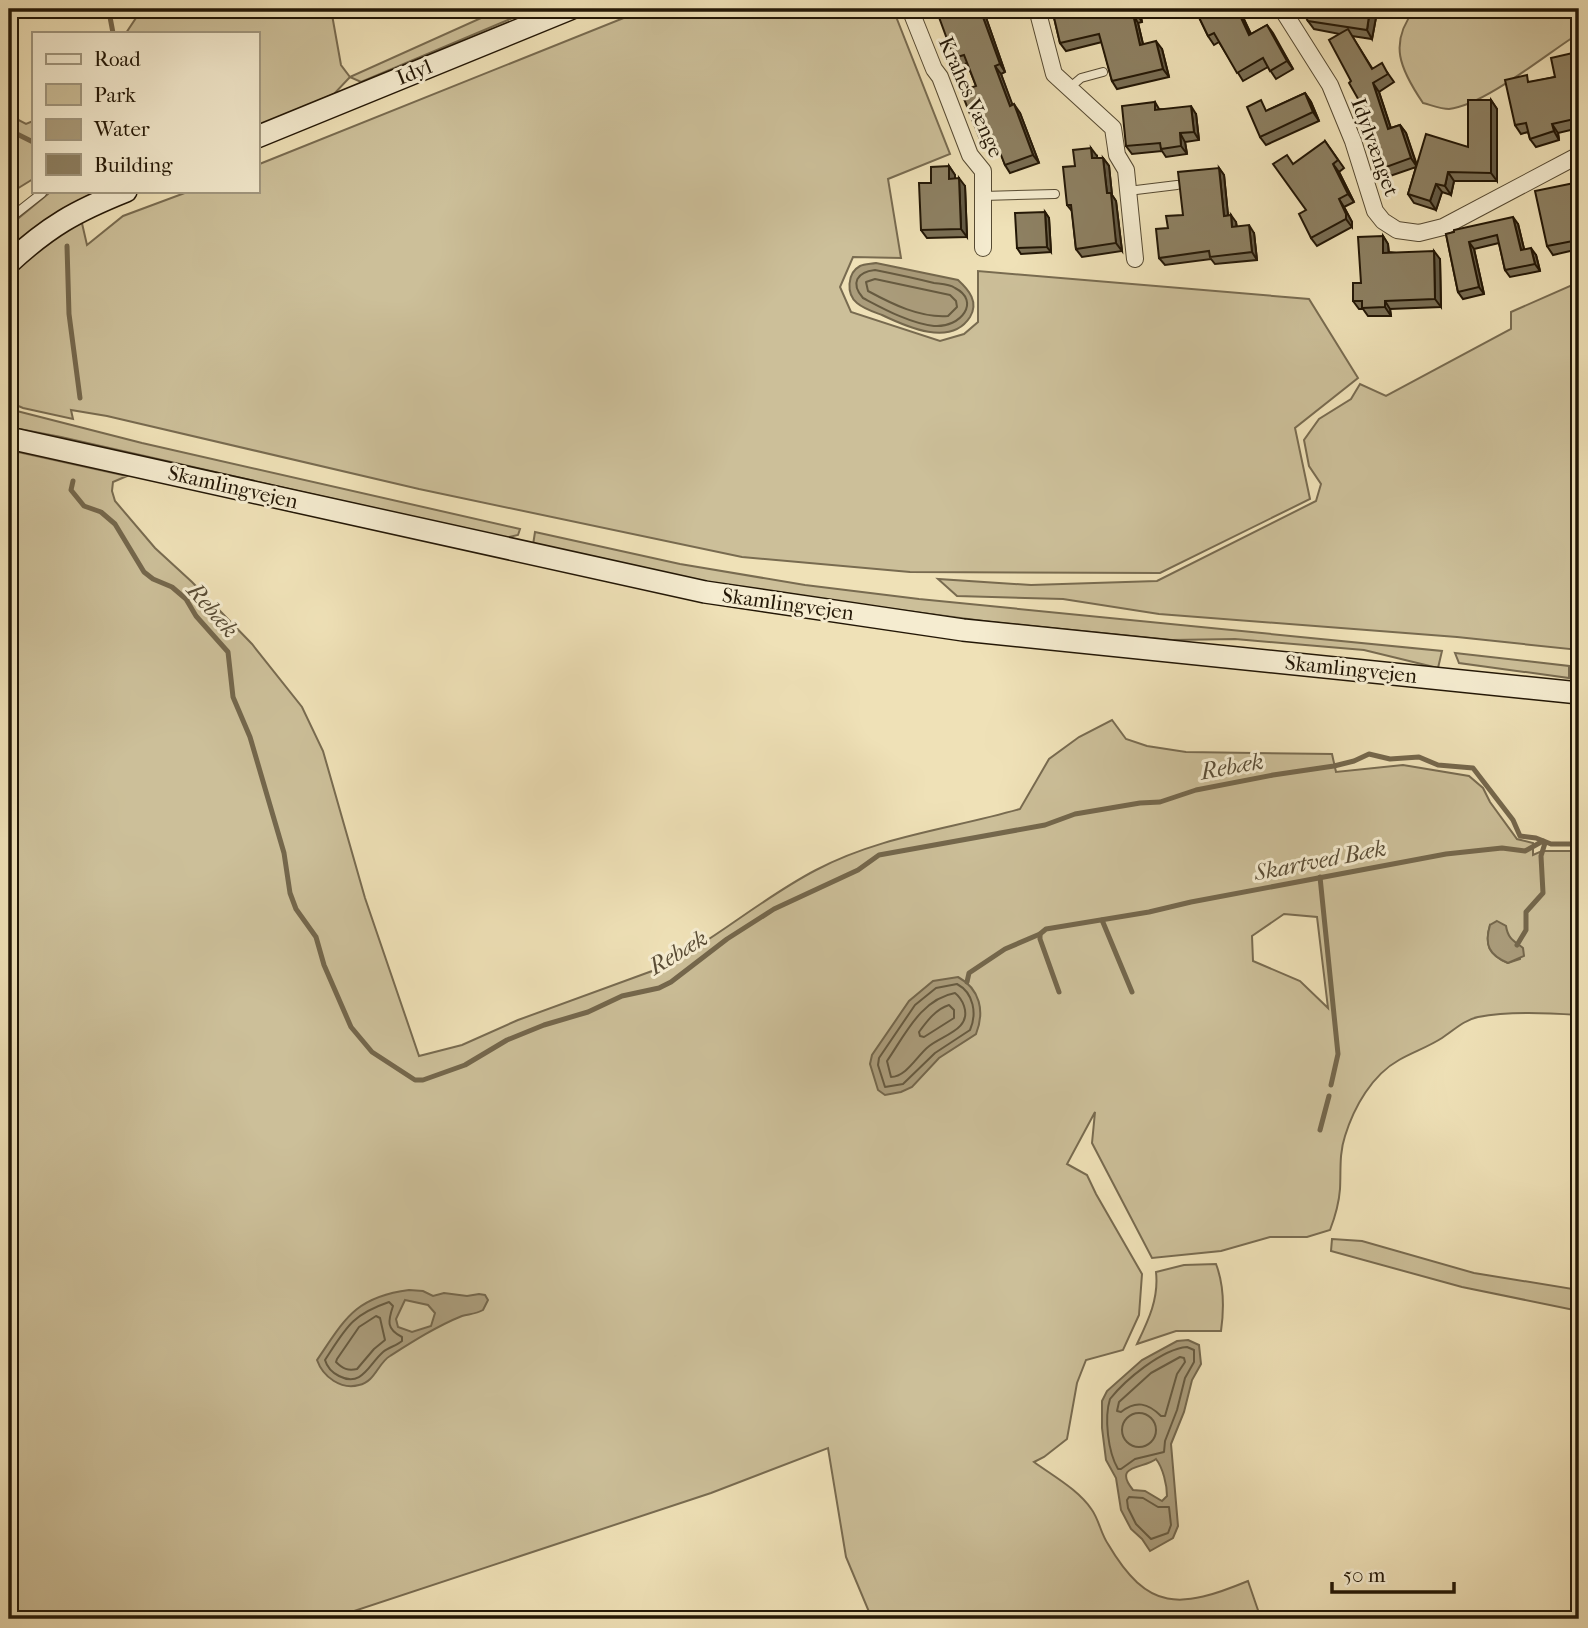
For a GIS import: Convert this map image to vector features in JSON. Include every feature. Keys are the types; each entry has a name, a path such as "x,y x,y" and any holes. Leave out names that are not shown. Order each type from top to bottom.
{"street":[{"name":"Idyl","path":"259,136 570,9"},
{"name":"Krahes Vænge","path":"910,9 970,155 983,171 983,248"},
{"path":"1037,9 1054,74 1112,128 1117,155 1126,170 1135,259"},
{"name":"Idylvænget","path":"1282,9 1330,85 1353,141 1375,211 1397,230 1419,233 1443,227 1579,155"},
{"path":"9,263 55,224 81,209 124,192"},
{"name":"Skamlingvejen","path":"9,438 705,592 963,630 1579,692"}],"lane":[{"path":"1068,89 1081,78 1102,72"},
{"path":"1128,191 1178,185"},
{"path":"9,219 42,193"},
{"path":"983,196 1055,194"}],"green space":[{"path":"155,9 331,9 341,65 350,77 334,94 259,127 259,32 127,32 140,12"},
{"path":"501,9 534,9 361,82 350,77"},
{"path":"646,9 893,9 950,154 888,179 901,258 853,257 840,287 851,312 940,341 964,334 978,322 978,271 1309,299 1358,378 1295,428 1310,499 1160,573 910,572 742,557 419,489 107,416 71,410 73,419 23,408 9,402 9,277 19,264 81,219 87,245 123,216 187,192 259,192 259,164"},
{"path":"1415,9 1579,9 1579,38 1572,38 1478,99 1463,106 1443,108 1423,103 1403,67 1400,56 1402,33"},
{"path":"9,115 26,124 32,121 32,180 12,192 18,201 9,213"},
{"path":"47,192 105,192 9,250 9,226"},
{"path":"1579,282 1579,650 1457,637 1159,614 1063,599 957,596 938,579 1031,585 1157,581 1316,501 1321,484 1309,466 1304,440 1319,419 1351,399 1360,384 1386,396 1511,329 1511,312"},
{"path":"9,409 142,443 520,529 518,535 505,538 9,427"},
{"path":"9,450 127,476 113,482 115,501 155,548 252,644 302,707 323,751 365,898 419,1056 462,1045 518,1020 663,967 796,881 840,858 890,841 1020,809 1049,759 1079,737 1112,720 1126,739 1147,746 1186,752 1332,754 1336,772 1403,765 1469,776 1483,788 1517,839 1533,843 1533,855 1542,851 1579,851 1579,1015 1516,1013 1473,1018 1437,1041 1389,1066 1365,1093 1345,1136 1339,1199 1330,1230 1307,1237 1270,1237 1221,1251 1152,1258 1092,1143 1095,1112 1067,1164 1087,1175 1142,1274 1139,1315 1123,1350 1086,1360 1077,1383 1067,1439 1034,1462 1087,1503 1123,1566 1137,1582 1152,1593 1184,1600 1203,1597 1248,1581 1261,1619 872,1619 846,1557 828,1448 711,1493 330,1619 9,1619","holes":["1284,914 1317,917 1328,1008 1300,981 1253,961 1252,936","1490,925 1507,934 1520,946 1520,959 1508,963 1492,953 1488,944"]},
{"path":"535,532 680,564 805,585 919,599 1442,651 1438,668 1364,650 1235,639 1172,640 991,622 740,589 533,545"},
{"path":"1455,653 1569,666 1569,678 1459,663"},
{"path":"1332,1239 1362,1241 1474,1273 1579,1290 1579,1311 1462,1287 1331,1251"},
{"path":"1216,1264 1223,1298 1221,1331 1176,1331 1137,1344 1154,1301 1156,1272 1184,1265"}],"water":[{"path":"876,263 958,280 969,292 973,301 973,312 962,326 940,333 904,325 863,307 853,299 850,278 860,266"},
{"path":"1497,921 1506,926 1510,937 1523,948 1524,956 1508,963 1492,953 1488,944 1488,932 1490,925"},
{"path":"958,977 971,988 979,1001 980,1017 976,1034 939,1058 912,1087 885,1095 878,1090 870,1064 872,1055 909,1001 933,981"},
{"path":"409,1290 423,1291 433,1296 444,1293 467,1296 479,1294 485,1295 488,1300 483,1310 443,1324 390,1356 364,1383 346,1386 328,1377 317,1360 344,1322 364,1304 391,1293","holes":["405,1300 428,1305 435,1313 431,1326 412,1332 398,1327 396,1319"]},
{"path":"1188,1340 1199,1345 1201,1364 1192,1380 1184,1412 1171,1444 1178,1526 1173,1538 1150,1551 1131,1529 1121,1510 1116,1478 1106,1460 1102,1401 1107,1391 1142,1360 1177,1341","holes":["1156,1459 1167,1492 1162,1501 1145,1491 1133,1490 1126,1476 1132,1468"]}],"building":[{"path":"936,9 980,9 1000,64 995,66 1010,106 1014,104 1033,155 1005,165 997,145 987,149 981,136 979,137 961,91 976,86 964,55 954,58"},
{"path":"1052,9 1136,9 1137,14 1133,14 1140,45 1156,41 1163,69 1112,81 1099,34 1060,43"},
{"path":"1195,9 1237,9 1249,35 1267,25 1287,61 1270,71 1263,58 1237,73 1214,33 1208,36"},
{"path":"1301,9 1370,9 1367,30 1308,21"},
{"path":"1348,29 1372,69 1382,63 1388,74 1373,83 1388,129 1400,125 1411,158 1378,170 1356,106 1361,104 1329,40"},
{"path":"1577,52 1579,118 1552,124 1554,131 1530,139 1526,123 1515,125 1505,80 1527,75 1528,82 1555,77 1551,58"},
{"path":"1305,93 1313,112 1260,137 1247,107 1261,100 1266,111"},
{"path":"1468,100 1491,100 1491,173 1448,172 1445,186 1436,184 1430,201 1408,194 1426,134 1468,147"},
{"path":"1155,102 1155,110 1191,106 1194,132 1180,133 1181,146 1161,149 1160,143 1126,146 1122,106"},
{"path":"1325,141 1338,160 1333,164 1348,194 1339,199 1346,219 1311,238 1299,214 1306,210 1273,164 1287,155 1293,164"},
{"path":"1091,148 1092,158 1103,158 1107,193 1111,193 1116,243 1076,249 1063,167 1075,166 1073,150"},
{"path":"949,166 949,179 959,178 961,229 921,230 919,183 931,183 931,167"},
{"path":"1219,168 1224,216 1231,215 1232,227 1249,225 1252,252 1210,257 1209,251 1159,258 1156,229 1168,228 1166,216 1183,215 1178,172"},
{"path":"1579,182 1579,236 1572,237 1573,241 1547,246 1535,191"},
{"path":"1045,212 1047,247 1017,248 1015,213"},
{"path":"1513,217 1521,250 1531,248 1535,264 1505,270 1497,235 1469,242 1479,287 1458,292 1446,234"},
{"path":"1383,236 1383,253 1434,251 1435,299 1385,301 1385,307 1362,308 1362,301 1353,301 1353,283 1361,283 1358,237"}],"waterway":[{"path":"113,32 110,17 118,9"},
{"name":"Skartved Bæk","path":"9,130 32,142"},
{"name":"Rebæk","path":"67,246 69,314 80,398"},
{"name":"Rebæk","path":"73,481 71,490 84,506 101,512 115,524 144,572 172,587 186,599 196,616 228,652 233,697 250,737 284,853 290,893 296,909 316,937 324,965 351,1027 372,1052 415,1080 423,1080 465,1065 507,1040 544,1025 588,1012 622,996 659,988 774,909 858,870 879,855 1045,825 1075,814 1160,802 1196,790 1334,766 1369,754 1390,759 1419,757 1438,765 1473,768 1513,820 1520,836 1551,844 1579,844"},
{"name":"Skartved Bæk","path":"967,982 969,973 1005,949 1046,929 1149,912 1446,854 1502,848 1525,851 1543,841"},
{"path":"1517,945 1526,930 1526,912 1543,893 1541,856 1545,843"},
{"path":"1320,877 1338,1054 1331,1085"},
{"path":"1102,920 1132,992"},
{"path":"1040,934 1059,992"},
{"path":"1320,1130 1329,1096"}]}
